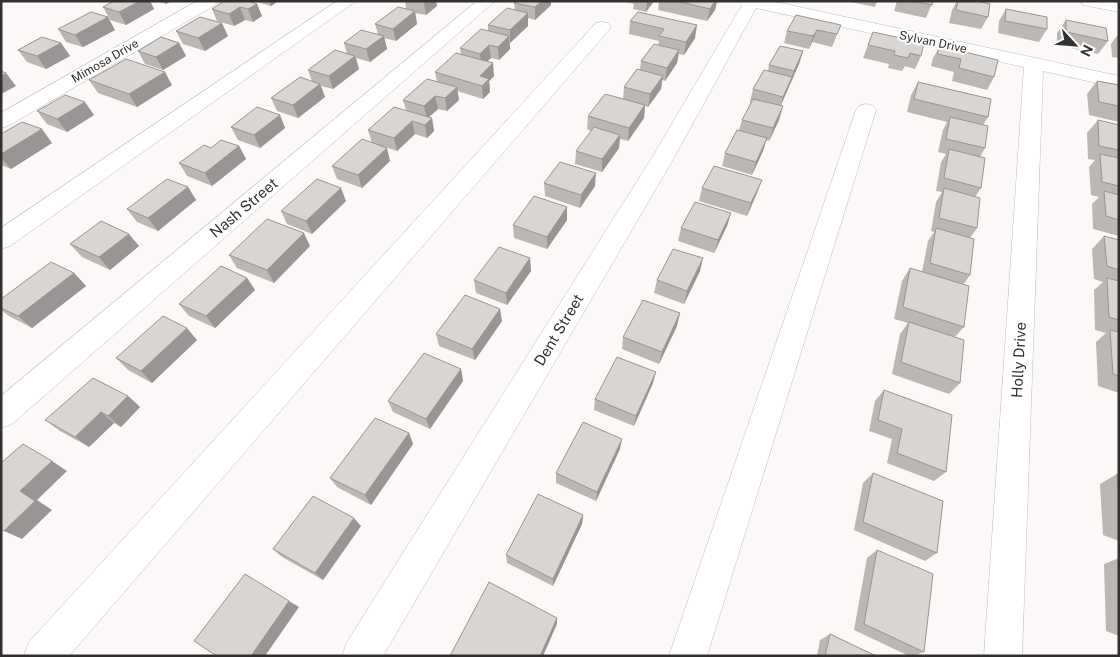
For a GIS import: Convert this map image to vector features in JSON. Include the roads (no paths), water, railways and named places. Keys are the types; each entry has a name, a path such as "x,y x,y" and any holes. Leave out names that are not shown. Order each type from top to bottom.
{"street":[{"name":"Mimosa Drive","path":"1,122 209,1"},
{"path":"1,240 348,1"},
{"name":"Nash Street","path":"1,415 487,1"},
{"path":"1089,1 1119,7"},
{"name":"Sylvan Drive","path":"750,2 1119,82"},
{"name":"Dent Street","path":"361,656 664,156 750,2"},
{"path":"43,656 602,27"},
{"name":"Holly Drive","path":"1003,656 1034,64"},
{"path":"688,656 866,110"}]}
